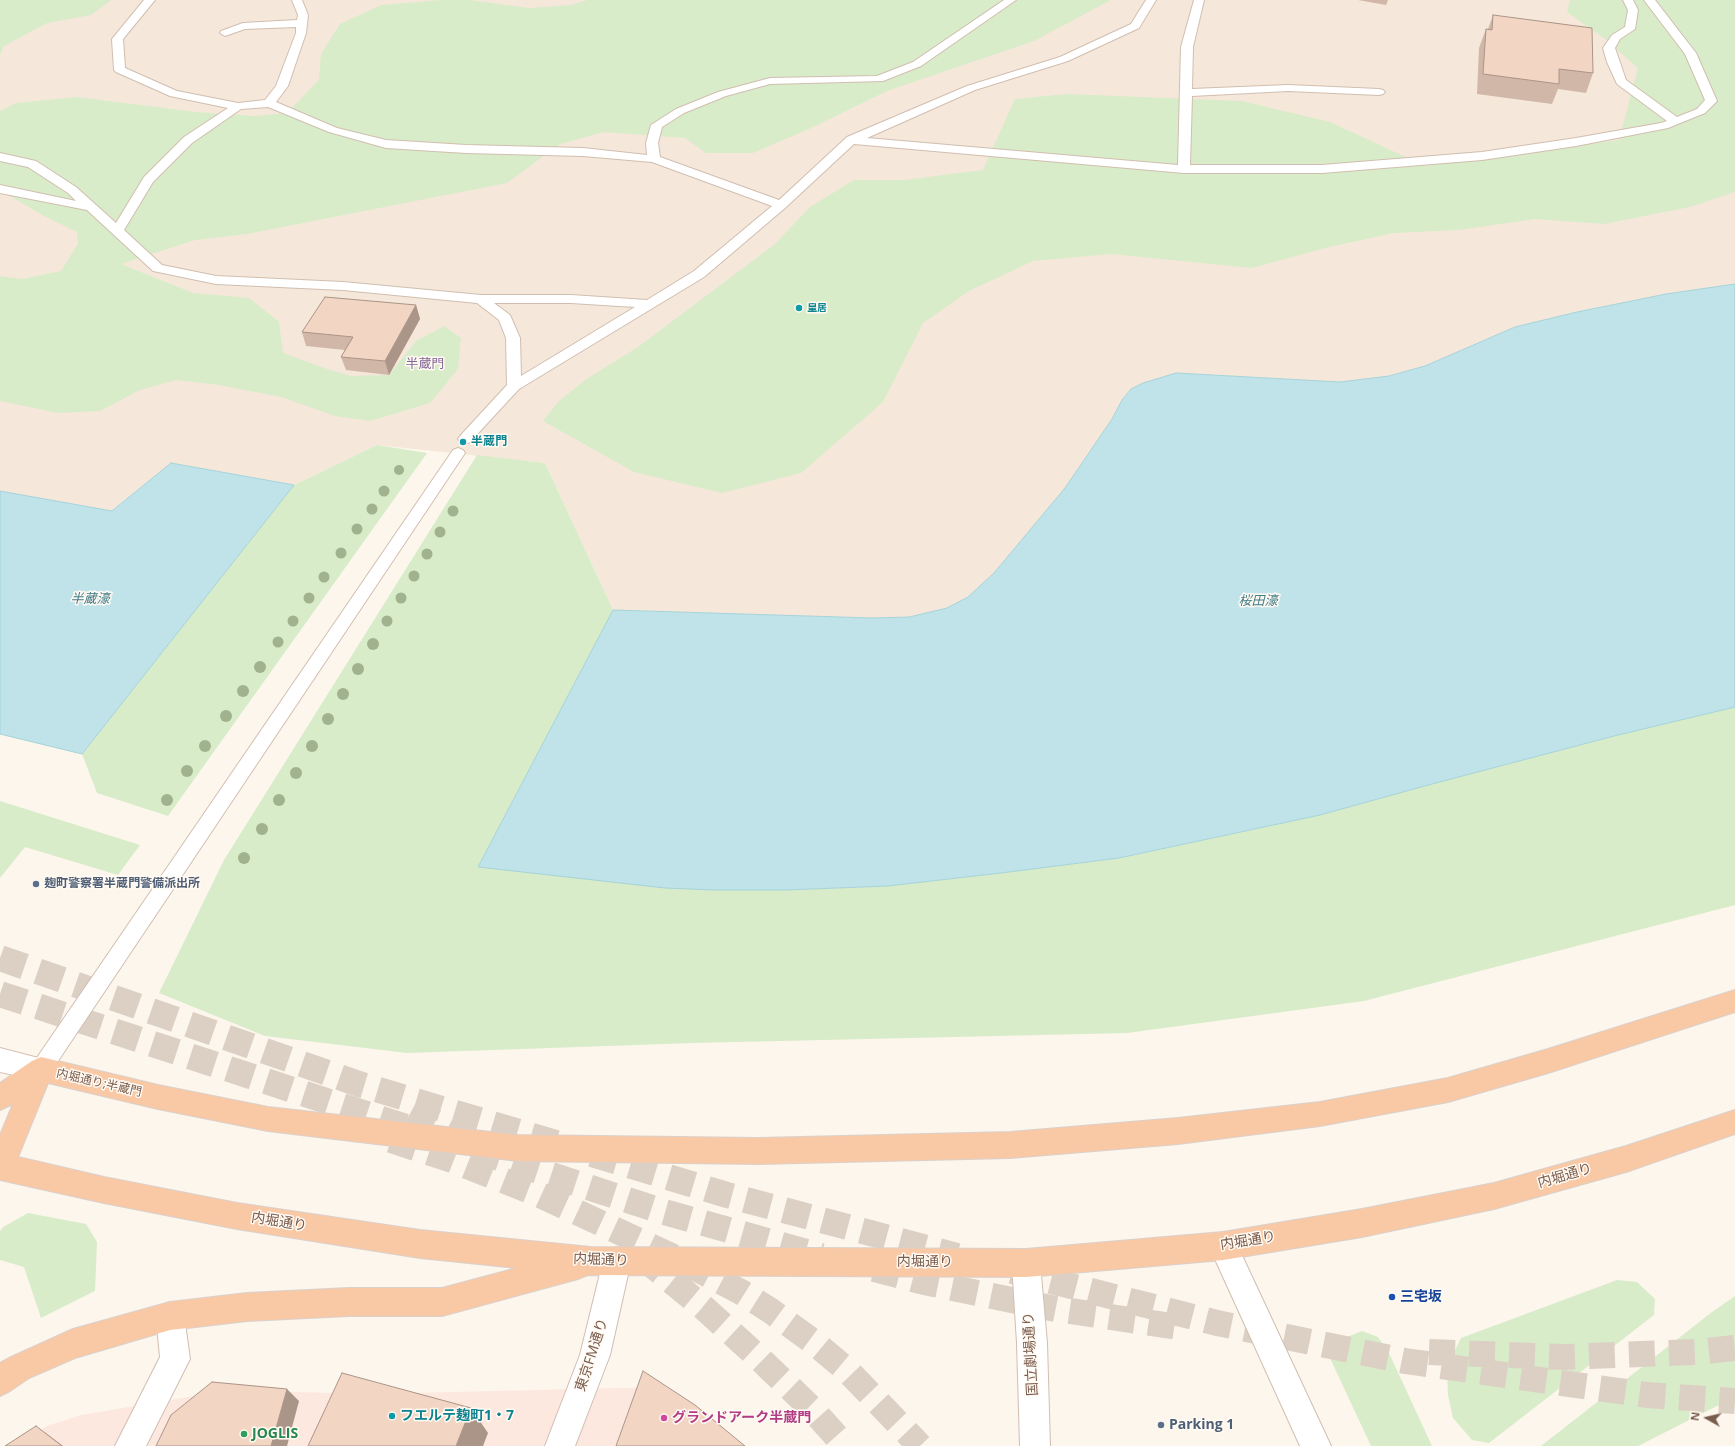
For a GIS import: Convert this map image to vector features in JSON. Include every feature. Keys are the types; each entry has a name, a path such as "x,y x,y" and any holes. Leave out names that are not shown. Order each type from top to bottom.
{"highway":[{"name":"内堀通り;半蔵門","path":"41,1069 158,1097 268,1119 518,1148 759,1151 1010,1145 1178,1131 1320,1114 1448,1090 1548,1061 1735,1001"},
{"path":"0,1098 41,1069"},
{"path":"0,1166 41,1069"},
{"name":"内堀通り","path":"0,1166 104,1190 237,1216 420,1244 604,1261 1026,1263 1223,1246 1362,1222 1494,1196 1626,1159 1735,1122"},
{"path":"0,1381 19,1368 73,1344 170,1316 247,1307 349,1302 442,1302 604,1261"}],"street":[{"path":"0,1060 41,1069"},
{"path":"1223,1246 1316,1446"},
{"name":"東京FM通り","path":"560,1446 596,1355 604,1261"},
{"name":"国立劇場通り","path":"1026,1263 1032,1343 1034,1446"},
{"path":"130,1446 175,1359 170,1316"}],"lane":[{"path":"150,0 116,39 120,70 174,94 238,106 269,103 332,130 386,144 466,149 583,152 654,159 781,205"},
{"path":"269,103 282,86 301,33 303,15 299,0"},
{"path":"654,159 652,143 657,125 680,111 722,94 770,81 879,80 917,64 1011,0"},
{"path":"41,1069 462,446 514,386 699,274 781,205 850,140 971,88 1064,59 1135,26 1151,0"},
{"path":"1184,169 1187,47 1200,0"},
{"path":"1628,0 1633,10 1630,29 1616,37 1610,48 1612,62 1621,82 1642,96 1675,122"},
{"path":"850,140 1184,169 1322,169 1482,156 1576,142 1664,126 1701,111 1711,101 1690,53 1649,0"},
{"path":"225,33 243,26 302,23"},
{"path":"1185,93 1288,88 1379,92"},
{"path":"117,231 148,180 188,140 238,106"},
{"path":"0,157 32,164 72,190 158,268 216,280 343,286 481,299 571,299 649,304"},
{"path":"0,189 90,207"},
{"path":"481,299 505,318 513,338 514,386"}],"shaded area":[{"name":"皇居","path":"0,0 1735,0 1735,284 1666,294 1577,312 1515,327 1425,366 1389,376 1340,382 1176,373 1143,383 1131,389 1122,400 1112,419 1065,488 994,573 968,597 947,608 909,617 873,618 613,610 545,463 377,445 294,485 171,463 112,511 0,491"},
{"path":"661,1387 746,1446 17,1446 47,1426 81,1415 229,1390 368,1394"}],"green space":[{"path":"0,0 111,0 91,15 47,23 4,46 0,55"},
{"path":"441,0 469,0 529,8 571,5 587,0 1111,0 1034,41 887,91 809,129 753,153 706,153 685,138 604,132 560,144 507,183 247,234 195,240 121,264 193,293 249,298 279,322 283,353 351,376 389,375 416,341 444,326 461,338 458,369 430,403 370,421 335,416 281,397 219,385 176,380 140,390 100,411 58,413 0,401 0,276 22,279 61,271 78,244 77,232 44,216 0,190 0,111 16,103 77,97 197,112 255,116 287,113 319,80 321,54 340,24 381,5"},
{"path":"1570,0 1735,0 1735,192 1690,207 1604,224 1535,219 1459,230 1394,233 1325,248 1252,268 1111,254 1033,261 969,291 923,323 883,402 801,473 722,493 634,472 543,421 559,401 588,378 638,347 775,244 810,207 854,180 904,180 983,170 1015,99 1067,94 1242,101 1330,122 1425,166 1619,140 1638,68 1605,39 1567,12"},
{"path":"377,445 427,453 168,816 97,793 82,754 294,485"},
{"path":"477,455 545,463 613,610 478,867 714,890 786,890 888,886 1119,858 1320,815 1614,736 1735,707 1735,905 1364,1001 1127,1033 693,1043 407,1053 265,1036 159,993 224,860"},
{"path":"0,801 140,845 118,875 25,847 0,878"},
{"path":"28,1213 86,1224 97,1242 95,1291 41,1318 24,1267 0,1260 0,1231 3,1227"},
{"path":"1617,1280 1637,1282 1655,1299 1654,1315 1489,1443 1472,1440 1453,1418 1448,1395 1447,1367 1461,1338"},
{"path":"1735,1296 1735,1397 1638,1446 1541,1446 1712,1312"},
{"path":"1362,1331 1378,1337 1389,1353 1432,1446 1371,1446 1329,1356 1329,1344"}],"water":[{"name":"桜田濠","path":"1735,284 1735,707 1614,736 1320,815 1119,858 888,886 786,890 665,888 478,867 613,610 873,618 909,617 947,608 968,597 994,573 1065,488 1112,419 1122,400 1131,389 1143,383 1176,373 1340,382 1389,376 1425,366 1515,327 1577,312 1666,294"},
{"name":"半蔵濠","path":"171,463 294,485 82,754 0,734 0,491 112,511"}],"building":[{"path":"1493,15 1592,28 1593,73 1559,69 1559,84 1483,74 1486,29 1492,30"},
{"path":"325,297 416,305 385,361 341,357 353,337 302,332"},
{"path":"643,1371 695,1405 745,1446 616,1446"},
{"path":"342,1373 471,1408 456,1446 308,1446"},
{"path":"212,1382 287,1389 271,1446 156,1446 171,1415"},
{"path":"36,1426 62,1446 5,1446"}],"tunnel":[{"path":"0,958 359,1084 559,1144"},
{"path":"0,994 412,1129"},
{"path":"412,1110 472,1142"},
{"path":"391,1140 452,1160 538,1194 682,1261 741,1292 771,1311 812,1341 847,1370 920,1446"},
{"path":"475,1150 664,1212 821,1256"},
{"path":"592,1154 727,1195 957,1256"},
{"path":"641,1256 703,1307 759,1358 812,1409 845,1446"},
{"path":"874,1269 924,1282 1056,1309 1186,1328"},
{"path":"1012,1271 1217,1323 1405,1361 1647,1395 1735,1401"},
{"path":"1429,1352 1565,1357 1697,1352 1735,1348"}],"place":[{"name":"皇居","path":"799,308"},
{"name":"半蔵門","path":"463,442"},
{"name":"麹町警察署半蔵門警備派出所","path":"36,884"},
{"name":"三宅坂","path":"1392,1297"},
{"name":"フエルテ麹町1・7","path":"392,1416"},
{"name":"グランドアーク半蔵門","path":"664,1418"},
{"name":"Parking 1","path":"1161,1425"},
{"name":"JOGLIS","path":"244,1434"}],"district":[{"name":"半蔵門","path":"425,364"}]}
